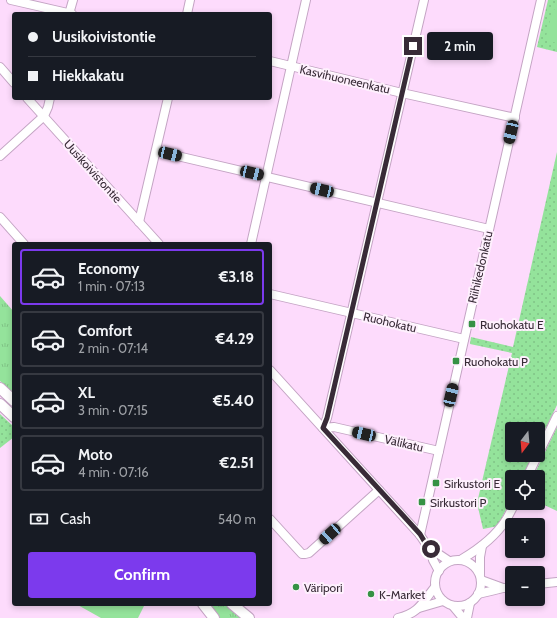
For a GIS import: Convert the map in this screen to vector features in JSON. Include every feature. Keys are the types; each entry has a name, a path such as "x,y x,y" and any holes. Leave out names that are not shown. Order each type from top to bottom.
{"main road":[{"path":"0,388 12,399"},
{"path":"0,404 12,415"},
{"path":"205,606 214,618"},
{"path":"234,606 249,618"}],"street":[{"path":"11,0 62,12"},
{"path":"70,12 73,0"},
{"path":"187,12 190,0"},
{"path":"251,242 306,0"},
{"path":"323,428 327,418 352,314 424,0"},
{"name":"Riihikedonkatu","path":"420,534 541,0"},
{"name":"Kasvihuoneenkatu","path":"272,61 514,118"},
{"path":"0,67 12,81"},
{"name":"Uusikoivistontie","path":"30,100 156,242"},
{"path":"0,156 44,116 50,100"},
{"path":"139,222 168,100"},
{"path":"156,151 489,229"},
{"path":"0,217 22,242"},
{"name":"Ruohokatu","path":"272,294 464,339"},
{"path":"272,372 420,534 426,544 449,561"},
{"path":"530,470 557,416"},
{"name":"Välikatu","path":"323,428 334,427 438,450"},
{"path":"272,520 302,554 309,553 379,490"},
{"path":"463,618 453,606 443,601 437,594 435,578 438,571 449,561 462,559 482,546 498,531 511,510"},
{"path":"453,606 461,606 470,603 478,594 481,586 480,557 482,546"},
{"path":"431,549 433,560 438,571"},
{"path":"462,559 471,563 476,568 480,578 503,588"},
{"path":"545,583 557,582"},
{"path":"398,618 412,613 418,608 435,587"},
{"path":"478,594 503,588"},
{"path":"418,608 443,601"},
{"path":"467,618 470,603"}],"green space":[{"path":"548,0 557,0 557,52 537,47"},
{"path":"553,9 557,10 557,43 545,40"},
{"path":"557,152 557,405 545,430 545,422 505,422 505,462 530,462 526,470 505,470 506,510 498,526 483,529 477,503 512,353 470,344 471,337 513,347"},
{"path":"0,296 12,310 12,392 0,381"},
{"path":"0,414 12,425 12,439 0,448"},
{"path":"557,427 557,511 545,505 545,470 536,470 540,462 545,462 545,452"},
{"path":"80,606 144,606 138,618 101,618"},
{"path":"210,606 231,606 246,618 220,618"}],"place":[{"name":"Ruohokatu E","path":"472,324"},
{"name":"Ruohokatu P","path":"456,361"},
{"name":"Sirkustori E","path":"436,483"},
{"name":"Sirkustori P","path":"422,502"},
{"name":"Väripori","path":"296,587"},
{"name":"K-Market","path":"371,594"}],"route":[{"path":"413,46 352,314 327,418 323,428 420,534 431,549"}]}
